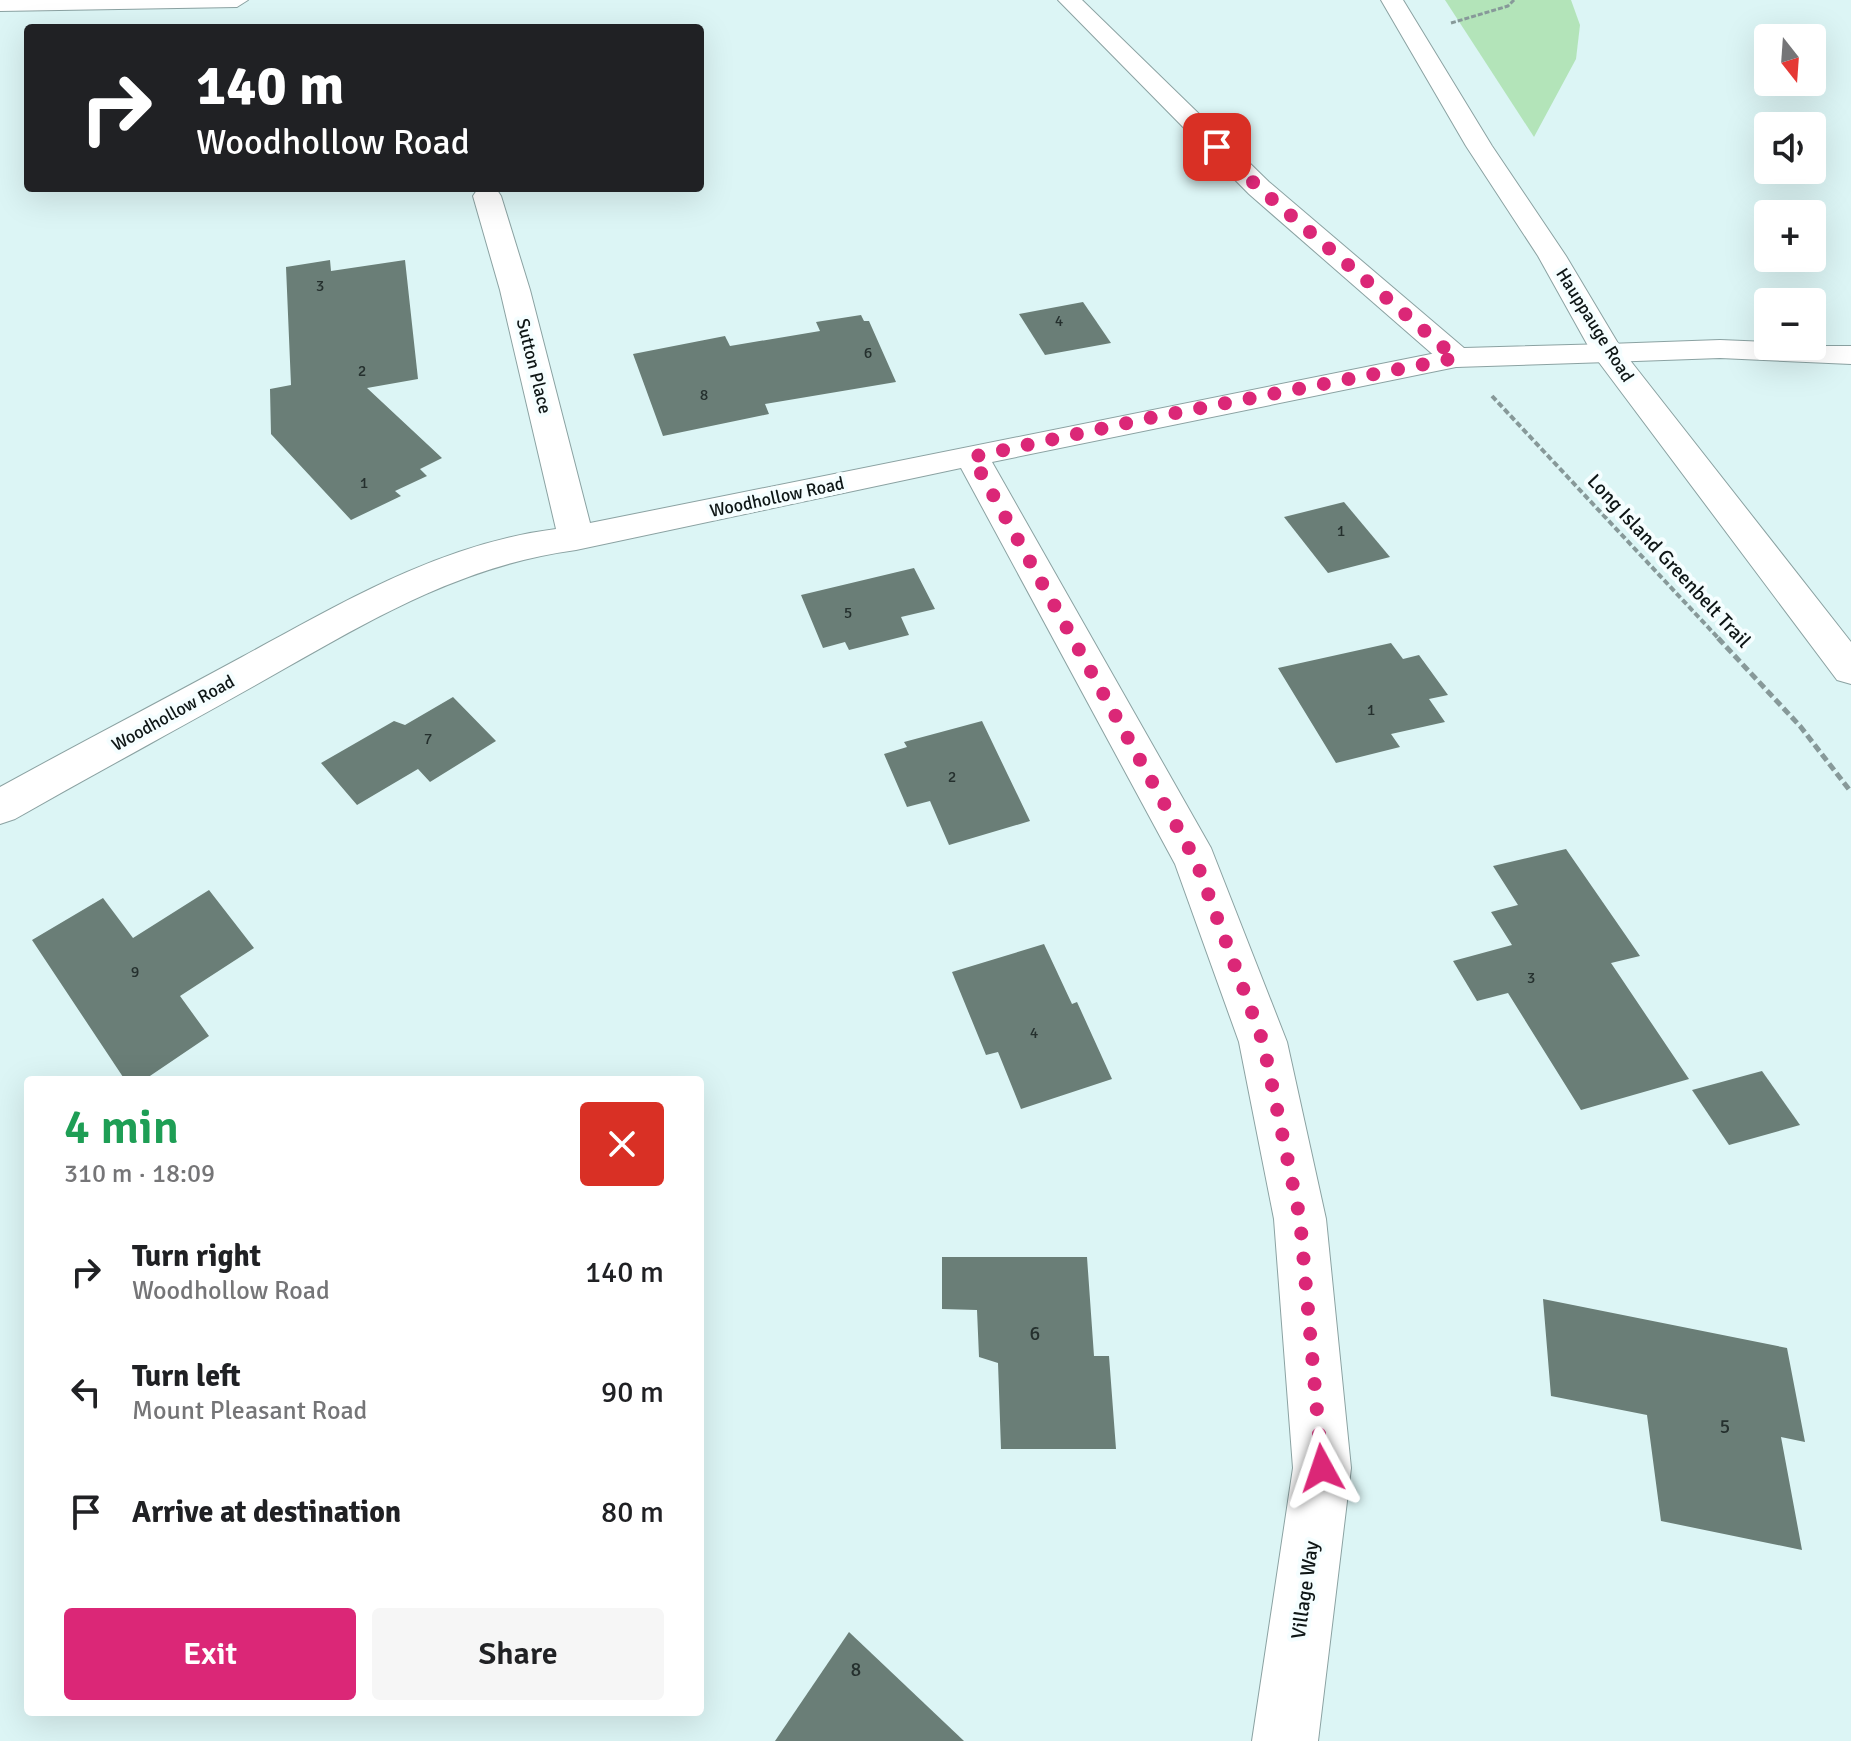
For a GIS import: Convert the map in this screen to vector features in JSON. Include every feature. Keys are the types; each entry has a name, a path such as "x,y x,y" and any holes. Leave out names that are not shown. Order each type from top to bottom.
{"street":[{"path":"0,4 237,0"},
{"path":"1069,0 1259,188 1456,358"},
{"name":"Hauppauge Road","path":"1392,0 1479,146 1552,256 1608,353 1851,670"},
{"name":"Sutton Place","path":"487,196 515,290 576,538"},
{"name":"Woodhollow Road","path":"0,807 380,599 461,565 545,540 576,538 1150,418 1456,358 1720,349 1851,355"},
{"name":"Village Way","path":"972,457 1196,861 1263,1042 1300,1219 1322,1468 1285,1741"}],"path":[{"path":"1412,34 1508,6 1514,0"},
{"name":"Long Island Greenbelt Trail","path":"1456,358 1630,540 1800,726 1851,792"}],"green space":[{"path":"1445,0 1571,0 1580,25 1576,59 1534,137"}],"building":[{"path":"330,260 331,271 405,260 418,379 367,388 442,458 420,469 427,476 395,491 401,496 351,520 271,434 270,389 291,385 286,267"},
{"path":"1083,302 1111,343 1045,355 1019,314"},
{"path":"861,315 864,321 869,321 896,382 765,404 769,414 663,436 633,354 725,336 730,346 820,331 816,322"},
{"path":"1344,502 1390,557 1328,573 1284,517"},
{"path":"914,568 935,609 901,617 909,635 849,650 845,642 823,648 801,595"},
{"path":"1391,643 1403,659 1419,655 1448,695 1429,699 1445,722 1391,734 1400,747 1336,763 1278,668"},
{"path":"453,697 496,741 430,782 418,769 357,805 321,763 394,721 405,725"},
{"path":"982,721 1030,821 949,845 930,801 907,807 884,754 907,747 904,742"},
{"path":"1566,849 1640,956 1611,963 1689,1079 1581,1110 1508,993 1477,1001 1453,961 1512,945 1491,912 1518,905 1493,866"},
{"path":"209,890 254,948 180,996 209,1036 150,1076 122,1076 32,940 103,898 133,938"},
{"path":"1044,944 1072,1004 1077,1002 1112,1079 1021,1109 998,1052 986,1055 952,972"},
{"path":"1762,1071 1800,1125 1729,1145 1692,1090"},
{"path":"942,1257 1087,1257 1094,1356 1109,1356 1116,1449 1001,1449 998,1363 979,1357 977,1310 942,1309"},
{"path":"1543,1299 1787,1348 1805,1442 1781,1437 1802,1550 1661,1521 1647,1415 1551,1396"},
{"path":"849,1632 964,1741 775,1741"}],"route":[{"path":"1217,147 1259,188 1456,358 1150,418 972,457 1196,861 1263,1042 1300,1219 1322,1468"}]}
